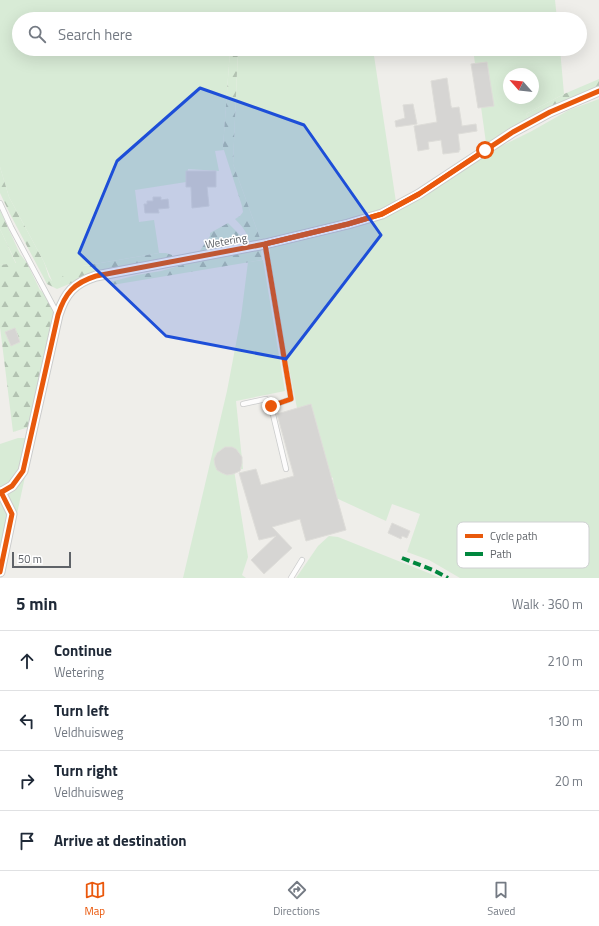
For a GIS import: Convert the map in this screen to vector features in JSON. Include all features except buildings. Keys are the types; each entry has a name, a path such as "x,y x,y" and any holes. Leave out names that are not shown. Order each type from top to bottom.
{"street":[{"name":"Wetering","path":"1,492 12,486 19,479 23,471 58,314 62,303 73,287 83,280 96,276 265,244 348,224 382,214 419,194 513,132 550,112 599,91"},
{"path":"0,572 12,514 1,492"}],"lane":[{"path":"0,203 11,227 58,314"},
{"path":"265,244 291,399 271,406"},
{"path":"243,404 266,400 271,406 286,470"},
{"path":"291,578 302,560"}],"highlighted area":[{"path":"200,88 304,125 381,235 286,359 166,336 79,253 117,161"}],"green space":[{"path":"0,0 555,0 556,12 12,12 12,56 230,56 224,150 215,151 219,171 188,169 186,182 135,190 139,222 154,220 159,253 83,266 60,281 52,281 44,262 9,197 0,167"},
{"path":"230,56 238,56 233,164 261,241 249,244 245,230 235,219 243,212 242,206 223,147"},
{"path":"238,56 374,56 396,202 364,217 261,241 233,164"},
{"path":"474,56 561,56 564,94 526,114 530,123 486,143"},
{"path":"599,79 599,89 530,123 526,114 564,94"},
{"path":"599,99 599,578 460,578 429,560 407,552 420,514 392,504 386,521 336,498 333,478 308,463 287,358 270,260 270,248 374,221 392,214 444,183 491,151 530,132 569,110"},
{"path":"0,167 9,197 44,262 49,277 52,281 60,281 65,272 83,266 159,253 166,253 172,255 172,257 84,278 57,289 47,284 0,193"},
{"path":"0,210 20,254 27,263 40,290 50,299 54,306 29,427 13,432 0,327 0,265 16,263 0,229"},
{"path":"228,223 241,236 242,245 199,252 210,236 210,233"},
{"path":"0,229 2,233 16,264 0,265"},
{"path":"261,249 262,260 112,285 110,282 186,264"},
{"path":"263,260 285,391 236,401 243,469 234,470 248,557 242,575 246,578 183,578 227,391 241,317 248,262"},
{"path":"18,438 27,438 19,471 11,483 0,489 0,444"},
{"path":"26,472 17,514 8,497 9,492"},
{"path":"0,499 9,514 0,559"},
{"path":"329,536 338,537 441,578 296,578 318,546"}],"marked path":[{"path":"402,558 433,570 448,578"}],"cycle path":[{"path":"0,493 12,486 23,471 58,315 67,295 76,286 96,276 265,244 348,224 382,214 419,194 513,132 550,112 599,91"},
{"path":"0,572 12,514 1,492"}],"route":[{"path":"271,406 291,399 265,244 348,224 382,214 419,194 485,150"}]}
